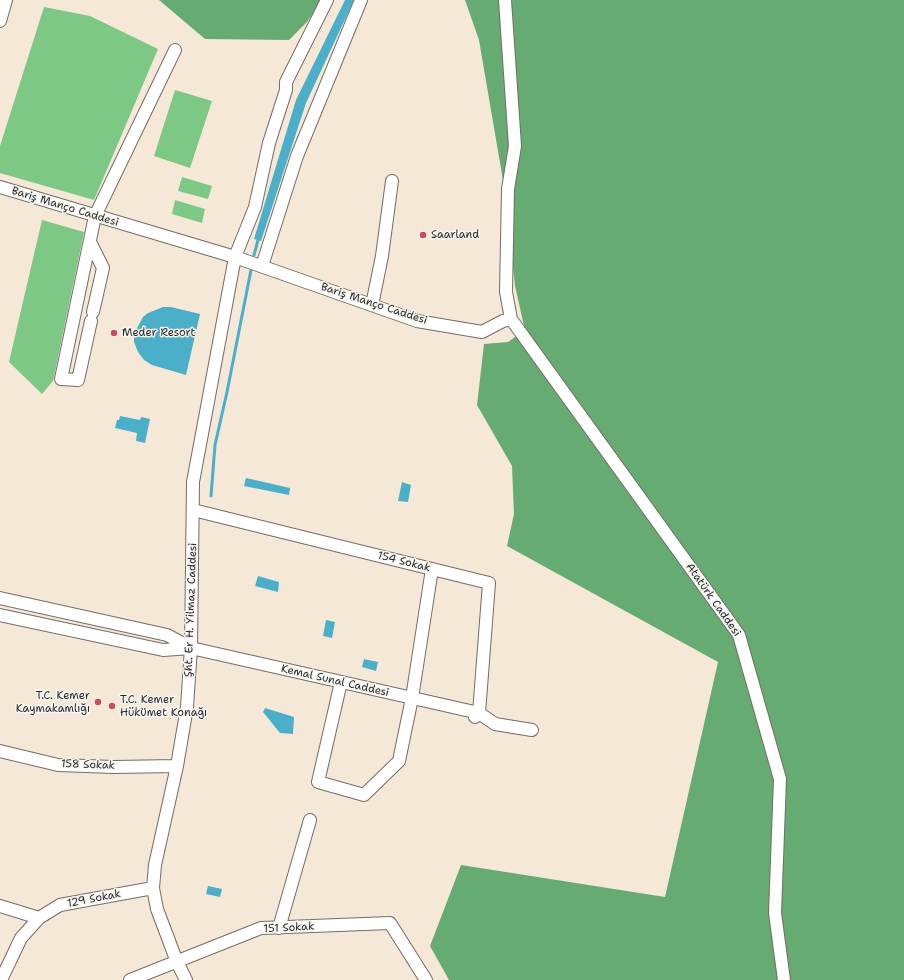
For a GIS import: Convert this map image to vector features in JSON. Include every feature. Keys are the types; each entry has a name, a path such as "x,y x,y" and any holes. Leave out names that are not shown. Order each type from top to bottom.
{"street":[{"path":"0,21 6,0"},
{"name":"Şht. Er H. Yilmaz Caddesi","path":"186,980 177,962 157,909 152,888 155,865 187,707 191,648 193,482 235,257 255,207 270,143 286,90 286,82 326,0"},
{"path":"262,266 297,156 361,0"},
{"path":"505,0 515,146 508,189 506,292 511,319"},
{"path":"90,242 103,268 78,380 61,379 95,216 175,50"},
{"path":"372,305 382,256 392,181"},
{"name":"Bariş Manço Caddesi","path":"0,187 235,257 417,321 482,332 503,321 511,319"},
{"name":"Atatürk Caddesi","path":"511,319 739,635 780,779 775,913 784,980"},
{"name":"154 Sokak","path":"193,510 489,583 477,715"},
{"path":"341,682 318,782 364,795 399,761 412,698 432,569"},
{"name":"Kemal Sunal Caddesi","path":"0,598 167,634 191,648"},
{"name":"Kemal Sunal Caddesi","path":"0,615 163,650 191,648 412,698 477,715"},
{"path":"113,639 117,624"},
{"path":"477,715 495,724 532,730"},
{"name":"158 Sokak","path":"0,751 58,765 114,767 176,766"},
{"path":"280,928 310,820"},
{"name":"129 Sokak","path":"1,980 21,938 39,918 60,905 152,888"},
{"path":"0,906 39,918"},
{"name":"151 Sokak","path":"130,980 261,928 390,924 426,980"}],"green space":[{"path":"159,0 322,0 307,22 289,40 205,39"},
{"path":"465,0 904,0 904,980 449,980 430,946 461,865 665,897 718,662 507,546 514,514 512,466 477,405 484,344 508,342 525,330 515,286 505,192 479,40"},
{"path":"44,7 90,16 158,49 94,200 0,173 0,146"},
{"path":"175,90 212,101 190,168 154,156"},
{"path":"182,177 212,186 208,199 178,191"},
{"path":"175,200 205,209 202,223 172,214"},
{"path":"42,220 84,232 53,381 42,394 9,362"}],"water":[{"path":"345,0 354,0 306,103 261,241 254,239 296,100"},
{"path":"163,307 171,307 200,314 186,375 152,365 144,360 138,352 134,342 134,334 143,317 148,313"},
{"path":"120,416 140,420 141,417 150,419 145,443 136,441 137,433 115,428 117,420 119,420"},
{"path":"246,478 290,488 289,495 244,486"},
{"path":"402,482 411,485 408,502 398,501"},
{"path":"258,576 279,582 278,592 255,586"},
{"path":"326,620 335,622 332,638 323,636"},
{"path":"364,659 378,662 376,671 362,667"},
{"path":"265,708 294,717 293,734 280,733 263,712"},
{"path":"208,886 222,889 220,897 206,894"}],"waterway":[{"path":"254,255 258,240"},
{"path":"211,496 215,445 251,270"}],"place":[{"name":"Saarland","path":"423,235"},
{"name":"Meder Resort","path":"114,333"},
{"name":"T.C. Kemer Kaymakamlığı","path":"98,702"},
{"name":"T.C. Kemer Hükümet Konağı","path":"112,706"}]}
